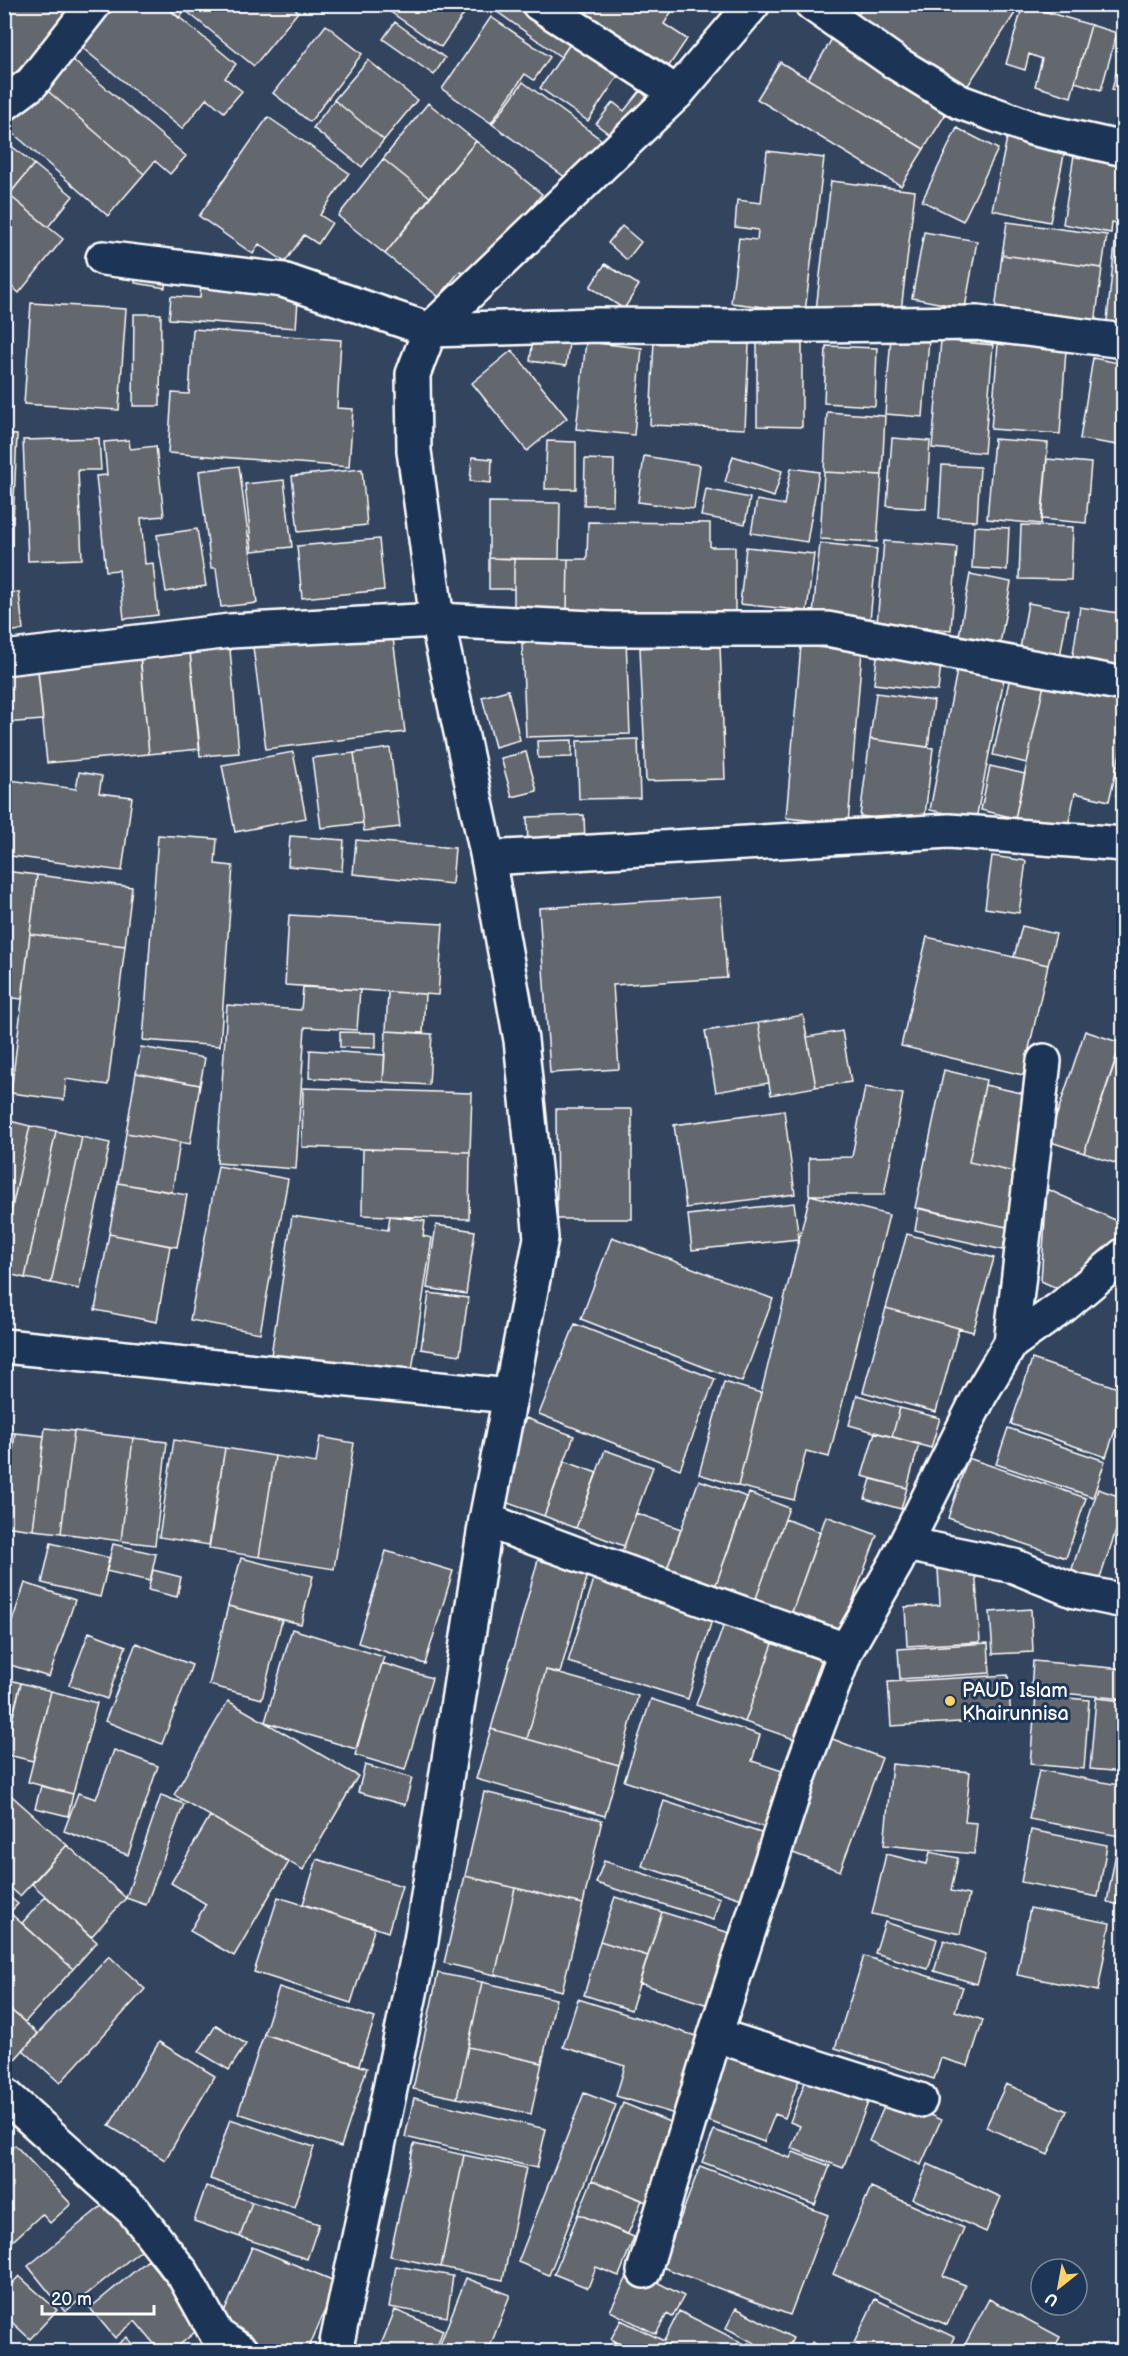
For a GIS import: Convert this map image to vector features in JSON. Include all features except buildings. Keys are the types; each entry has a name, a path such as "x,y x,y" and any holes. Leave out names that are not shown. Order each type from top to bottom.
{"street":[{"path":"4,104 32,82 94,4"},
{"path":"539,4 676,93"},
{"path":"335,2352 421,1941 486,1520 541,1238 520,1040 488,858 437,620 414,451 413,374 430,330 676,93 753,4"},
{"path":"812,4 896,63 960,102 1035,129 1124,149"},
{"path":"103,258 283,280 430,330 598,325 977,323 1124,342"},
{"path":"4,658 230,631 437,620 611,629 827,629 1124,684"},
{"path":"488,858 949,831 1124,844"},
{"path":"644,2271 715,2035 797,1782 846,1650 906,1544 980,1395 1011,1342 1044,1061"},
{"path":"1011,1342 1062,1307 1124,1255"},
{"path":"4,1346 510,1396"},
{"path":"486,1520 846,1650"},
{"path":"906,1544 1014,1566 1075,1591 1124,1601"},
{"path":"715,2035 920,2100"},
{"path":"4,2094 134,2211 183,2274 217,2335 242,2352"}],"place":[{"name":"PAUD Islam Khairunnisa","path":"950,1701"}]}
